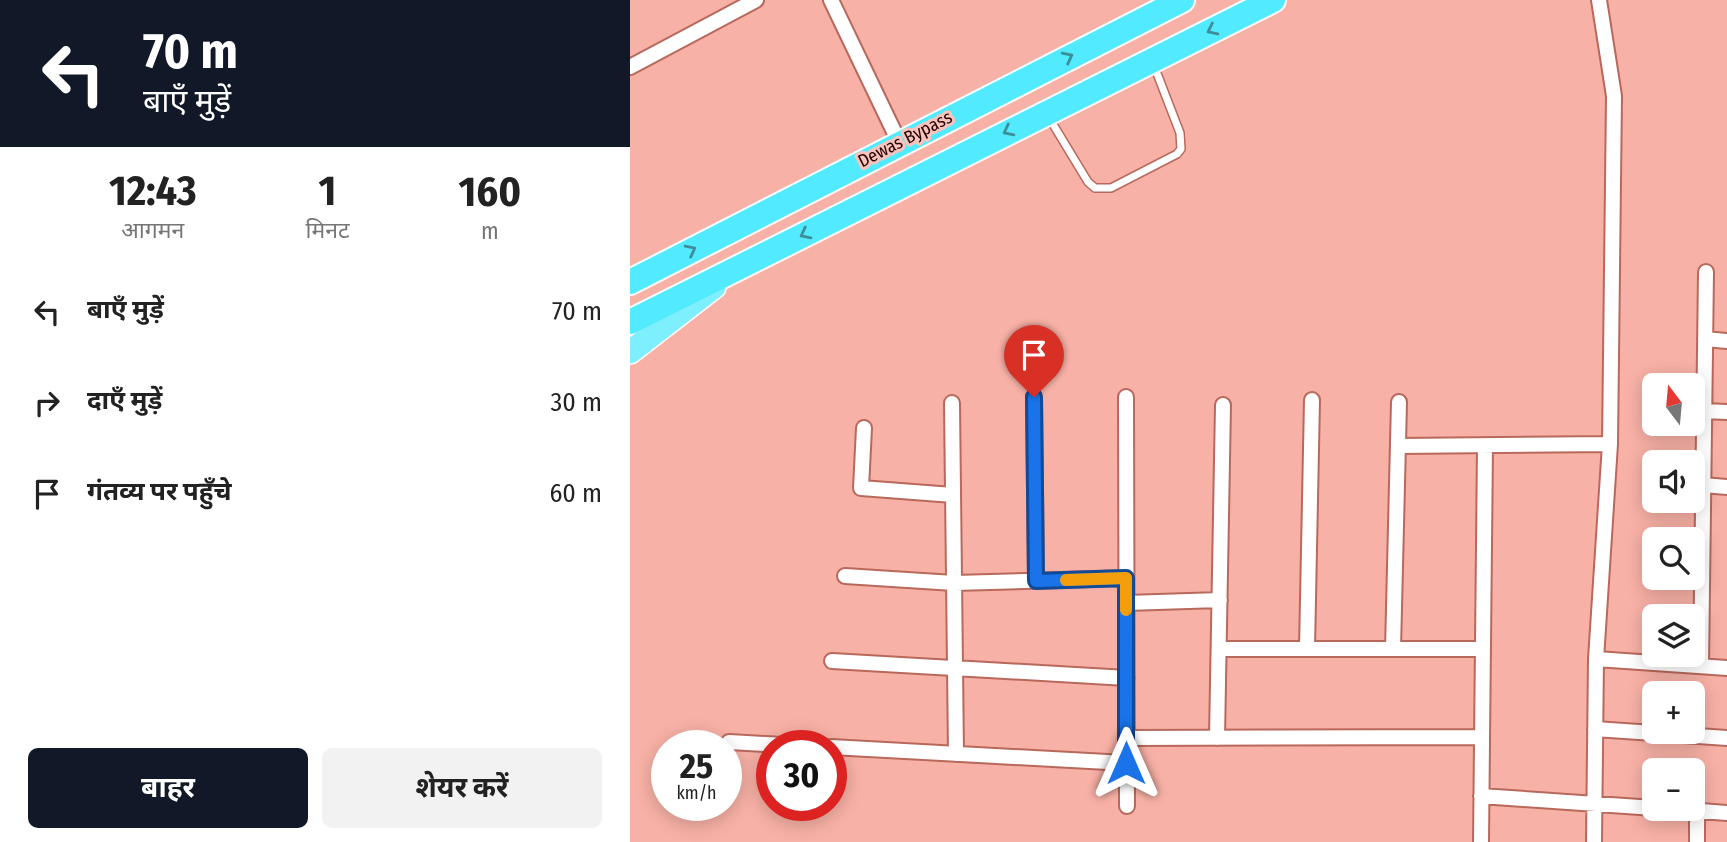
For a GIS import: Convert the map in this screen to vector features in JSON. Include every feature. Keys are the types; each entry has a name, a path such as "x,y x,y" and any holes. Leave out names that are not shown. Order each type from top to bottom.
{"highway":[{"name":"Dewas Bypass","path":"630,282 1182,0"},
{"path":"630,321 1273,0"}],"main road":[{"path":"630,352 741,266"}],"street":[{"path":"630,67 756,0"},
{"path":"831,0 900,142"},
{"path":"1594,842 1596,659 1610,444 1614,96 1599,0"},
{"path":"1705,373 1706,272"},
{"path":"1705,339 1727,341"},
{"path":"1034,397 1036,581"},
{"path":"1126,397 1127,806"},
{"path":"1307,649 1312,400"},
{"path":"1393,649 1399,402"},
{"path":"952,403 956,754"},
{"path":"1217,738 1223,405"},
{"path":"1705,411 1727,412"},
{"path":"864,428 861,488 953,495"},
{"path":"1398,446 1610,444"},
{"path":"1481,842 1485,446"},
{"path":"1705,485 1727,487"},
{"path":"1702,604 1703,513"},
{"path":"845,576 954,583 1126,578"},
{"path":"1126,603 1220,600"},
{"path":"1219,649 1483,649"},
{"path":"1596,659 1642,662"},
{"path":"832,661 1126,678"},
{"path":"1705,666 1727,668"},
{"path":"1595,729 1727,738"},
{"path":"1126,738 1482,737"},
{"path":"847,748 1126,763"},
{"path":"1481,796 1642,807"},
{"path":"1705,812 1727,813"},
{"path":"1697,821 1697,842"}],"lane":[{"path":"1046,112 1088,182 1095,188 1111,188 1177,155 1181,149 1180,133 1152,59"}],"slow traffic":[{"path":"1066,580 1126,578 1126,610"}],"route":[{"path":"1034,397 1036,581 1126,578 1126,763"}]}
